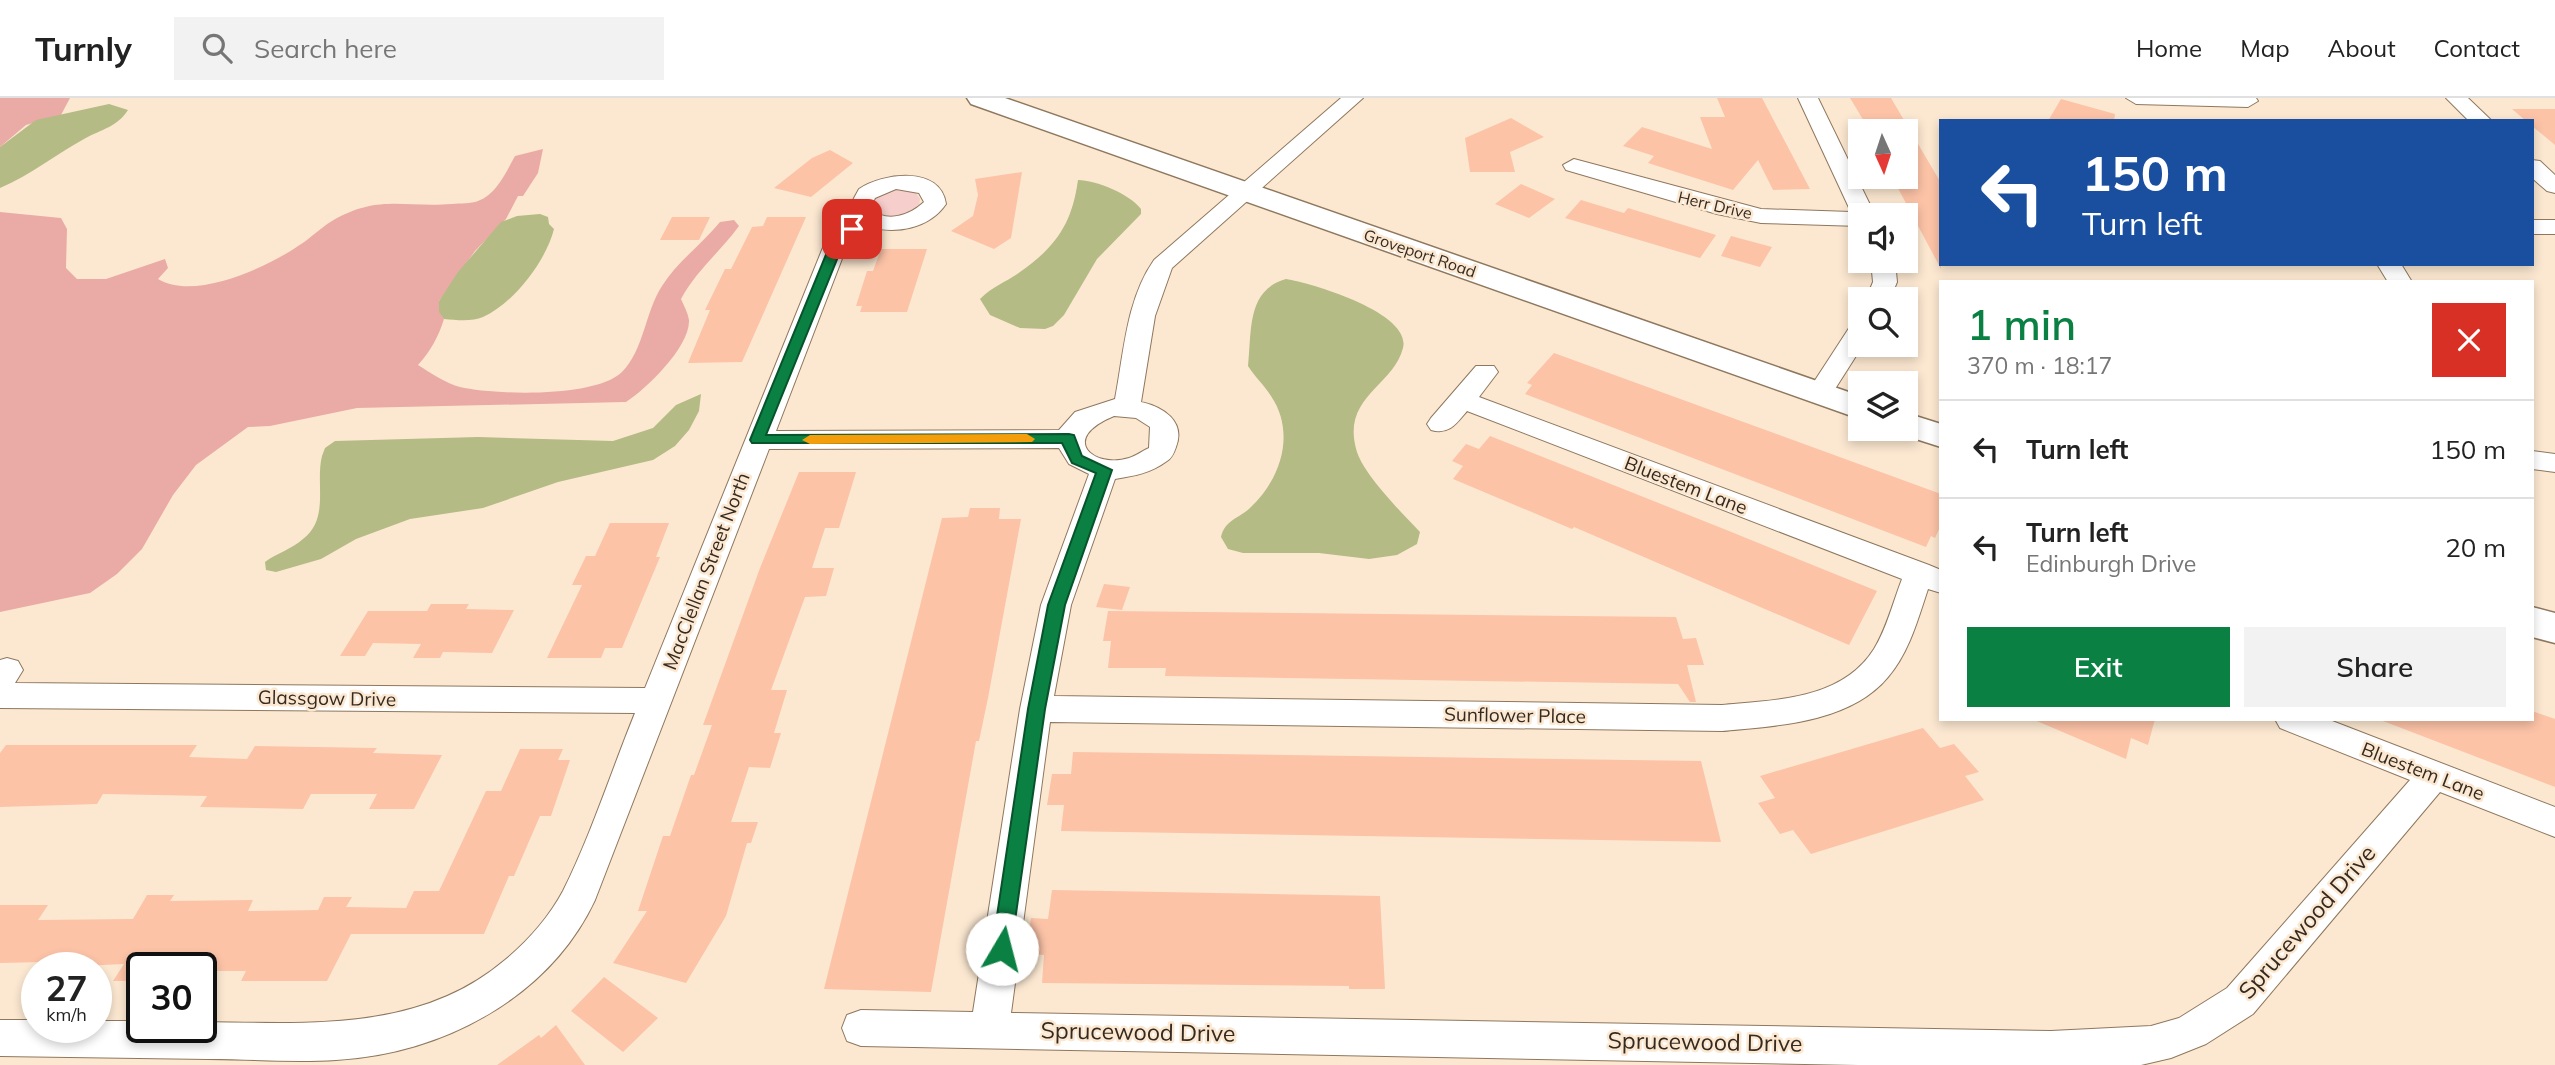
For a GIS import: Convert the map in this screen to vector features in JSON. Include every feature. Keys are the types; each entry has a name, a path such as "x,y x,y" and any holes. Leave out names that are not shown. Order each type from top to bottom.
{"main road":[{"name":"Groveport Road","path":"980,98 1848,404"},
{"path":"1918,428 1939,435"},
{"path":"2534,623 2555,628"}],"street":[{"path":"1127,407 1145,305 1162,265 1353,98"},
{"path":"1808,98 1856,203"},
{"path":"2136,98 2246,100 2264,119"},
{"path":"2456,98 2480,119"},
{"name":"Herr Drive","path":"1574,164 1725,209 1761,216 1848,217"},
{"path":"2534,168 2555,186"},
{"name":"MacClellan Street North","path":"655,701 838,240 865,219"},
{"path":"2534,227 2555,227"},
{"path":"1819,394 1848,349"},
{"path":"1440,424 1485,372"},
{"name":"Bluestem Lane","path":"1463,400 1930,578"},
{"path":"1127,407 1142,409 1162,423 1165,443 1160,453 1143,465 1120,471 1104,470 1077,459 1070,450 1069,439 1073,428 1095,411 1127,407"},
{"path":"757,440 1069,439"},
{"path":"2534,460 2555,463"},
{"path":"990,1029 1037,709 1056,605 1104,470"},
{"name":"Sunflower Place","path":"1037,709 1722,718 1791,711 1846,694 1877,670 1930,578"},
{"name":"Glassgow Drive","path":"2,681 655,701"},
{"path":"0,1038 336,1042 382,1037 426,1025 462,1010 494,993 521,972 560,931 577,900 655,701"},
{"name":"Bluestem Lane","path":"2296,721 2555,822"},
{"name":"Sprucewood Drive","path":"861,1028 2051,1050 2124,1050 2165,1044 2205,1027 2240,1001 2434,775"}],"shaded area":[{"path":"0,98 70,98 61,115 26,125 0,147"},
{"path":"109,104 128,110 114,124 0,188 0,147 36,120"},
{"path":"543,149 538,173 523,196 518,196 506,219 475,251 439,301 439,311 444,319 437,338 418,365 455,385 496,392 568,390 609,380 622,372 635,353 656,296 668,277 720,222 734,220 739,226 694,279 681,299 689,320 682,342 675,354 644,388 626,402 357,408 270,426 248,427 196,465 173,495 142,549 117,574 90,593 0,612 0,212 61,218 67,229 66,268 77,279 106,279 165,259 168,268 158,279 173,285 210,284 268,264 332,221 363,208 391,204 435,205 478,201 496,188 515,156"},
{"path":"1078,180 1094,182 1121,193 1136,203 1141,214 1097,259 1064,315 1053,326 1045,329 1020,328 990,315 980,299 1015,276 1053,243 1072,209"},
{"path":"897,189 916,193 920,199 919,206 907,214 895,216 870,211 869,200"},
{"path":"540,214 548,217 549,224 554,229 544,254 517,291 495,311 479,319 444,319 439,312 439,301 458,272 501,222 517,216"},
{"path":"1286,279 1337,293 1358,302 1392,323 1402,335 1403,348 1397,361 1361,405 1354,433 1361,462 1385,494 1420,532 1417,544 1397,555 1369,559 1319,553 1243,553 1228,549 1221,537 1229,523 1261,496 1277,470 1282,455 1283,425 1279,410 1248,366 1251,326 1257,302 1264,292"},
{"path":"701,394 699,411 689,430 675,446 653,460 558,482 483,508 410,519 356,539 321,559 276,572 266,570 265,562 299,542 311,531 319,511 322,456 325,448 335,441 478,437 613,441 653,428 676,405"}],"building":[{"path":"1717,98 1762,98 1810,189 1773,190 1758,160 1733,190 1648,163 1654,156 1623,146 1642,127 1712,149 1700,117 1725,117"},
{"path":"1850,98 1891,98 1903,119 1863,119"},
{"path":"2061,99 2115,114 2114,119 2049,119"},
{"path":"2512,109 2555,109 2555,145 2534,128 2534,119 2524,119"},
{"path":"1511,118 1544,137 1510,152 1515,172 1470,172 1465,138"},
{"path":"1918,144 1939,180 1939,265 1918,226 1918,203 1906,203 1898,189 1918,189"},
{"path":"830,150 853,163 811,197 774,188 812,158"},
{"path":"1022,172 1011,238 994,249 951,231 973,216 978,195 975,179"},
{"path":"1521,184 1555,199 1529,218 1495,204"},
{"path":"1581,200 1624,213 1628,208 1716,235 1700,258 1565,218"},
{"path":"672,217 710,217 699,240 660,240"},
{"path":"767,217 806,217 742,362 688,363 710,310 705,310 725,269 731,269 752,227 763,226"},
{"path":"1731,236 1772,247 1760,267 1721,256"},
{"path":"881,249 927,249 907,312 860,312 862,306 856,306 867,271 873,271"},
{"path":"1554,353 1939,493 1939,529 1935,538 1931,536 1926,547 1525,394 1532,385 1527,383"},
{"path":"1490,436 1877,591 1849,645 1574,527 1572,529 1453,479 1463,466 1452,461 1466,444 1479,449"},
{"path":"799,472 856,472 839,528 825,528 812,568 834,568 826,596 805,597 771,690 787,690 774,733 781,733 770,768 749,767 731,822 758,822 751,843 747,843 726,916 686,983 613,963 647,911 638,911 663,836 670,836 691,775 694,775 712,725 703,725 760,568"},
{"path":"970,508 1000,508 999,519 1021,519 988,698 979,741 976,741 931,992 824,989 942,518 968,517"},
{"path":"610,523 669,523 656,557 660,557 622,648 605,648 601,658 547,658 582,585 572,585 586,556 595,556"},
{"path":"1104,584 1130,587 1122,610 1096,607"},
{"path":"431,604 469,604 466,609 514,610 492,653 443,652 440,658 413,658 421,644 373,643 365,656 340,656 368,611 427,611"},
{"path":"1108,611 1676,617 1683,639 1696,638 1704,665 1687,665 1696,702 1690,702 1678,684 1165,676 1166,668 1108,668 1111,641 1103,641"},
{"path":"2534,712 2555,719 2555,787 2383,721 2534,721"},
{"path":"2037,721 2154,721 2148,745 2131,738 2126,759"},
{"path":"1923,728 1940,748 1954,744 1979,772 1965,776 1984,800 1811,854 1793,830 1780,834 1758,803 1775,798 1760,776"},
{"path":"6,745 197,745 189,757 247,759 255,746 377,748 373,753 442,755 414,809 369,809 377,794 311,794 303,809 200,807 207,796 103,794 97,804 0,807 0,753"},
{"path":"520,749 563,749 558,760 570,760 551,816 540,816 514,876 509,876 484,934 351,934 327,981 241,981 246,971 217,971 217,952 126,952 126,981 113,981 124,964 112,965 112,952 21,952 21,963 0,963 0,905 48,905 38,920 133,919 147,895 174,895 170,901 253,900 248,911 318,910 324,897 352,897 346,907 406,908 414,891 439,891 486,791 501,791"},
{"path":"1073,752 1701,761 1721,842 1061,831 1064,805 1047,805 1052,774 1071,774"},
{"path":"1052,890 1380,896 1385,989 1349,989 1349,986 1042,983 1044,955 1026,954 1031,918 1048,919"},
{"path":"604,977 658,1018 623,1052 571,1011"},
{"path":"556,1025 585,1065 497,1065 539,1035 541,1038"}],"slow traffic":[{"path":"810,440 1027,439"}],"route":[{"path":"852,229 838,240 757,440 1069,439 1070,450 1077,459 1104,470 1056,605 1037,709 1002,949"}]}
